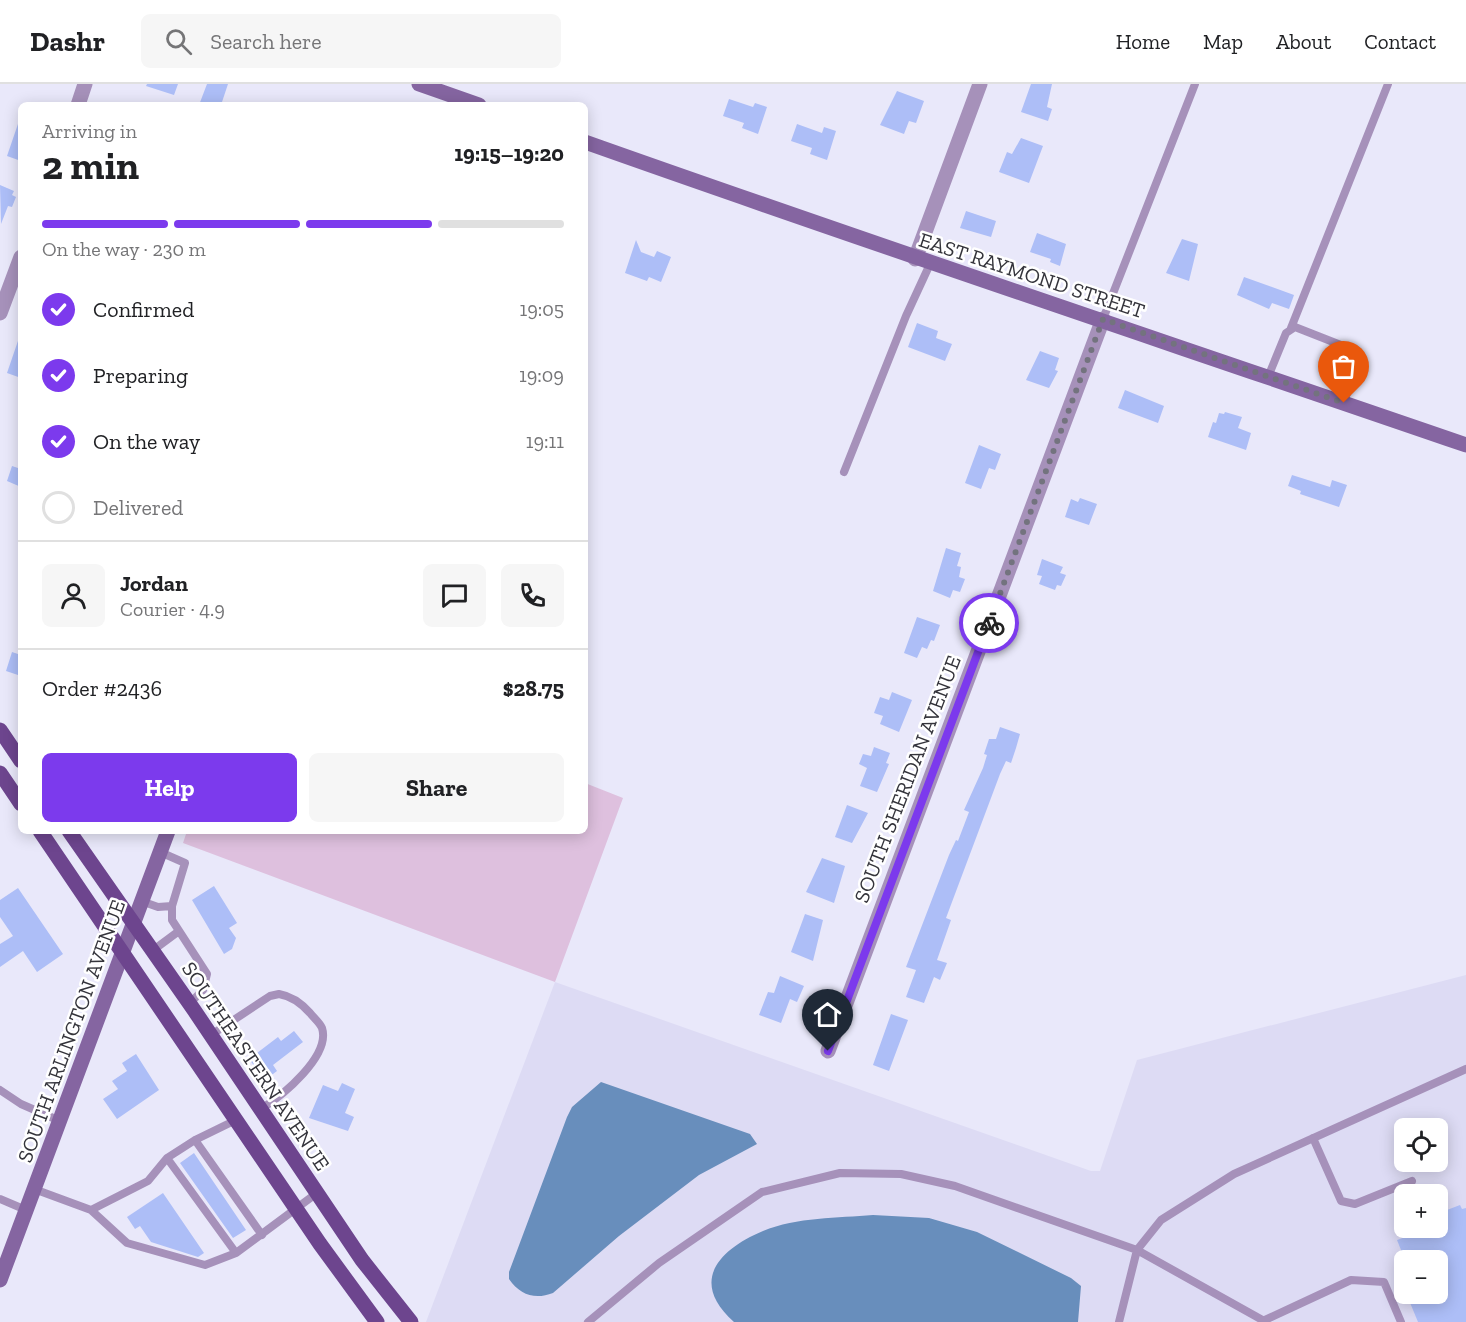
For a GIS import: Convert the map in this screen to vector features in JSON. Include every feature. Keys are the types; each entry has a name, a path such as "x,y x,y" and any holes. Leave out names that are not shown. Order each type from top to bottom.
{"main road":[{"path":"418,84 470,102"},
{"name":"EAST RAYMOND STREET","path":"588,143 923,261 1103,319 1466,445"},
{"path":"0,730 18,757"},
{"path":"0,773 18,800"},
{"path":"42,834 296,1209 377,1322"},
{"name":"SOUTHEASTERN AVENUE","path":"71,834 212,1035 362,1260 411,1322"},
{"name":"SOUTH ARLINGTON AVENUE","path":"0,1280 167,834"}],"street":[{"path":"79,102 86,84"},
{"path":"923,261 980,84"},
{"path":"0,313 18,265"},
{"name":"SOUTH SHERIDAN AVENUE","path":"828,1051 1103,319"}],"lane":[{"path":"1103,319 1195,84"},
{"path":"1268,376 1286,333 1291,328 1388,84"},
{"path":"844,472 906,316 923,261"},
{"path":"1291,328 1295,327 1351,349 1357,355 1353,380 1344,403"},
{"path":"160,852 185,863 172,906 172,920 207,974 203,990 190,1003"},
{"path":"141,901 158,907 172,906"},
{"path":"152,951 179,931"},
{"path":"212,1035 270,996 279,994 306,1008 320,1025 323,1030 319,1055 276,1100 261,1109"},
{"path":"1119,1322 1137,1250 1161,1220 1234,1174 1466,1069"},
{"path":"0,1090 21,1104 60,1121"},
{"path":"92,1210 148,1181 167,1158 195,1140 236,1120"},
{"path":"1313,1138 1341,1202 1355,1204 1412,1181"},
{"path":"195,1140 262,1235"},
{"path":"167,1158 236,1253"},
{"path":"588,1322 659,1263 762,1192 840,1173 901,1174 955,1185 1137,1250 1266,1321 1351,1280 1384,1282 1401,1322"},
{"path":"34,1189 92,1210 127,1243 205,1265 236,1253 317,1193"},
{"path":"0,1199 26,1210"}],"shaded area":[{"path":"588,784 623,798 555,982 183,843 186,834 588,834"},
{"path":"1466,975 1466,1322 426,1322 555,982 1091,1171 1100,1171 1137,1060"}],"water":[{"path":"601,1082 750,1134 757,1144 699,1175 619,1236 553,1293 540,1296 528,1295 513,1284 509,1279 509,1272 567,1117 572,1107"},
{"path":"873,1215 929,1218 977,1232 1071,1278 1081,1286 1078,1322 734,1322 720,1307 713,1294 712,1281 715,1269 722,1258 747,1239 776,1226 790,1223"}],"building":[{"path":"147,84 178,84 174,95 146,86"},
{"path":"207,84 228,84 222,102 200,102"},
{"path":"1031,84 1052,84 1047,107 1052,109 1048,121 1021,112"},
{"path":"897,91 924,101 916,123 909,121 904,134 880,125"},
{"path":"729,99 753,107 755,103 767,107 758,134 742,128 744,123 723,116"},
{"path":"18,124 18,160 7,156"},
{"path":"797,124 822,133 824,127 836,131 827,160 810,154 812,148 791,141"},
{"path":"1021,138 1043,146 1029,183 999,172 1007,152 1012,154"},
{"path":"0,185 14,191 12,195 16,197 12,207 8,206 1,224"},
{"path":"966,211 996,221 991,237 960,228"},
{"path":"1037,233 1066,244 1060,266 1050,262 1051,259 1030,252"},
{"path":"1182,239 1198,244 1189,281 1166,273"},
{"path":"636,240 641,252 654,257 657,251 671,257 661,282 649,277 647,281 625,273"},
{"path":"1244,277 1294,295 1289,309 1272,303 1269,309 1237,295"},
{"path":"917,323 938,331 936,338 952,344 945,361 908,347"},
{"path":"18,341 18,377 7,373"},
{"path":"1040,351 1059,358 1055,370 1058,371 1049,388 1026,380"},
{"path":"1125,390 1164,406 1158,423 1118,408"},
{"path":"1225,412 1242,417 1238,428 1251,433 1246,450 1208,437 1219,413 1224,414"},
{"path":"979,445 1001,454 995,470 989,468 981,489 965,483"},
{"path":"12,466 18,468 18,486 7,481"},
{"path":"1292,475 1330,487 1332,480 1347,485 1339,507 1300,494 1301,491 1288,486"},
{"path":"1080,498 1097,504 1089,525 1065,517 1071,499 1078,502"},
{"path":"946,548 961,553 957,566 961,567 959,577 965,579 960,592 953,590 950,598 933,591"},
{"path":"1042,559 1063,567 1060,573 1066,575 1061,586 1057,585 1055,590 1039,584 1042,576 1037,575"},
{"path":"917,617 940,625 934,641 931,640 927,649 922,647 917,658 904,653"},
{"path":"12,652 18,654 18,675 6,671"},
{"path":"892,692 912,700 899,732 880,724 883,716 874,713 880,697 889,700"},
{"path":"1000,727 1020,734 1011,763 1006,761 1000,774 946,918 951,920 937,960 947,963 940,980 934,977 924,1003 906,997 916,970 906,967 949,855 956,840 958,841 969,812 964,810 983,768 987,755 984,754 989,739 996,739"},
{"path":"874,747 890,753 886,763 889,764 877,792 860,786 867,768 859,764 863,754 871,756"},
{"path":"847,805 868,813 852,843 835,837"},
{"path":"822,858 845,866 834,903 806,892"},
{"path":"214,886 237,923 229,928 236,938 232,949 224,954 192,900"},
{"path":"18,888 63,954 37,972 23,951 0,967 0,944 13,936 0,917 0,900"},
{"path":"805,914 823,920 813,961 791,952"},
{"path":"780,976 804,986 797,1002 790,999 781,1023 759,1015 768,992 774,993"},
{"path":"891,1014 908,1020 889,1071 873,1065"},
{"path":"294,1031 303,1042 273,1065 277,1071 265,1080 249,1059 278,1037 281,1041"},
{"path":"136,1054 159,1090 117,1119 103,1099 118,1089 112,1081 127,1071 122,1063"},
{"path":"342,1083 355,1089 345,1113 354,1117 348,1131 309,1118 323,1085 338,1091"},
{"path":"194,1153 246,1230 233,1238 180,1163"},
{"path":"163,1193 204,1253 198,1257 151,1242 140,1226 135,1229 127,1217"},
{"path":"1460,1205 1462,1209 1466,1208 1466,1322 1418,1322 1411,1304 1448,1304 1448,1250 1401,1250 1397,1240 1448,1238 1448,1210"}],"way so far":[{"path":"989,623 1103,319 1344,403"}],"route":[{"path":"828,1051 989,623"}]}
